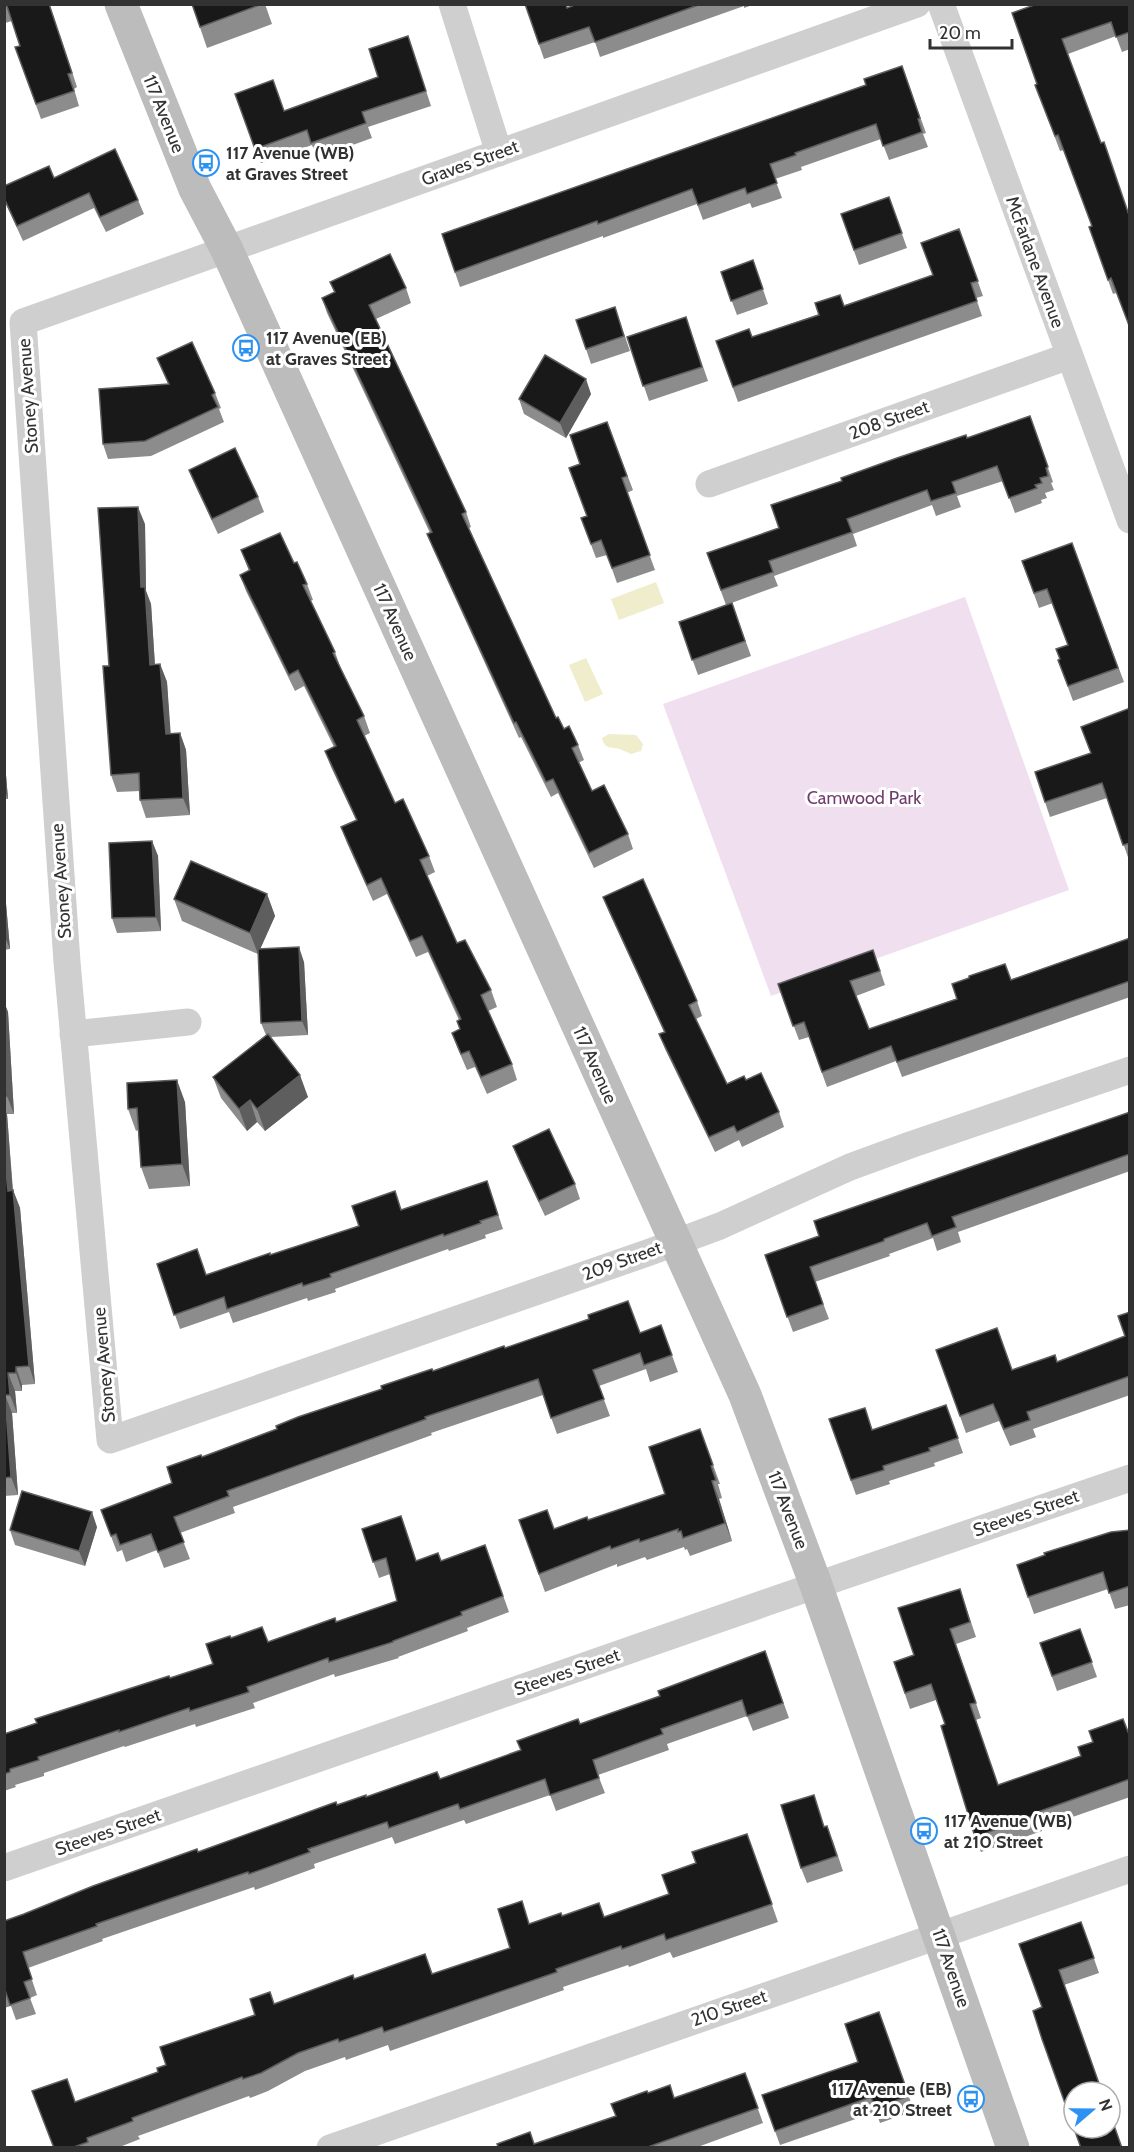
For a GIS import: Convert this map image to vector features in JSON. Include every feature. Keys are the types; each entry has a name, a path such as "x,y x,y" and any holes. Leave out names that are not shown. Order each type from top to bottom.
{"street":[{"name":"117 Avenue","path":"121,4 195,189 227,250 745,1395 816,1585 1013,2148"},
{"path":"452,4 499,153"},
{"name":"Graves Street","path":"22,322 917,4"},
{"name":"McFarlane Avenue","path":"941,4 1130,520"},
{"name":"Stoney Avenue","path":"22,322 73,1035 111,1440"},
{"name":"208 Street","path":"709,484 1069,356"},
{"path":"73,1035 188,1022"},
{"name":"209 Street","path":"111,1440 676,1242 720,1226 850,1167 1130,1070"},
{"name":"Steeves Street","path":"4,1868 1130,1478"},
{"name":"210 Street","path":"330,2148 1130,1869"}],"green space":[{"name":"Camwood Park","path":"965,597 1069,890 771,996 663,704"}],"shaded area":[{"path":"656,582 664,603 619,620 611,599"},
{"path":"586,658 603,694 585,702 569,665"},
{"path":"609,734 636,735 643,744 641,751 631,754 605,745 602,738"}],"building":[{"path":"4,4 49,4 72,73 68,74 74,91 36,104 15,47 20,46 7,6"},
{"path":"192,4 262,4 200,27"},
{"path":"525,4 566,4 567,8 577,4 701,4 595,42 589,27 539,44"},
{"path":"1037,4 1130,4 1130,32 1116,37 1111,22 1062,39 1101,143 1104,142 1130,218 1130,328 1111,278 1108,280 1089,227 1092,226 1058,135 1055,136 1035,85 1037,84 1012,13"},
{"path":"408,36 426,91 362,112 366,123 311,143 307,130 255,149 235,94 273,80 284,111 378,77 369,49"},
{"path":"902,66 920,118 918,119 922,132 883,146 876,124 770,164 777,183 747,194 745,188 698,205 692,189 598,224 597,221 455,272 442,234 866,85 864,79"},
{"path":"115,149 138,200 100,217 89,193 17,226 4,198 4,186 49,166 54,178"},
{"path":"889,197 902,233 854,250 841,214"},
{"path":"959,229 978,281 971,283 977,301 733,387 716,341 749,329 752,337 819,315 815,303 840,295 844,306 933,275 921,243"},
{"path":"390,254 406,288 369,305 466,512 462,514 556,718 558,717 564,729 569,726 578,745 572,748 592,791 604,785 628,834 589,853 553,779 546,782 516,722 514,723 427,534 432,532 322,298 335,292 330,282"},
{"path":"753,260 763,289 731,301 721,272"},
{"path":"615,307 624,336 586,349 576,320"},
{"path":"686,317 702,367 643,386 627,337"},
{"path":"192,342 215,393 212,395 218,407 145,441 103,444 99,389 169,384 157,358"},
{"path":"545,355 586,379 560,423 519,399"},
{"path":"1030,416 1048,467 1046,468 1048,476 1040,478 1042,483 1035,485 1037,488 1009,498 997,466 952,482 956,493 931,501 927,490 847,519 852,532 769,561 773,572 721,590 707,553 779,528 771,505 842,481 841,478 897,458 966,435 967,438"},
{"path":"607,422 627,476 622,478 650,555 612,568 601,540 591,544 581,518 587,516 569,468 580,464 570,435"},
{"path":"235,448 258,497 212,519 189,470"},
{"path":"138,507 141,587 145,587 150,665 160,664 166,734 180,733 183,798 140,800 139,773 111,775 103,666 109,666 98,508"},
{"path":"280,533 294,563 297,562 307,584 303,585 364,716 357,720 395,803 403,799 429,856 420,860 457,943 465,940 491,990 481,995 512,1064 481,1077 469,1051 461,1054 452,1033 460,1029 457,1021 461,1019 422,936 410,941 381,878 367,885 341,827 357,820 325,751 336,746 298,670 289,675 240,575 250,570 241,550"},
{"path":"1072,543 1118,668 1068,686 1056,649 1068,645 1047,589 1034,593 1022,561"},
{"path":"732,603 745,641 692,660 679,622"},
{"path":"1130,708 1130,843 1123,845 1102,783 1045,802 1035,772 1091,753 1081,727"},
{"path":"152,841 156,917 112,918 109,843"},
{"path":"191,861 267,894 250,933 174,899"},
{"path":"643,879 697,1001 689,1005 727,1084 744,1076 746,1080 761,1073 779,1112 737,1132 734,1126 709,1137 659,1034 665,1032 603,897"},
{"path":"1130,938 1130,981 897,1062 891,1046 822,1072 804,1022 793,1026 778,984 873,950 880,971 850,981 869,1029 957,999 952,984 969,978 969,976 1005,964 1011,980"},
{"path":"299,947 302,1021 261,1023 258,949"},
{"path":"268,1034 300,1075 257,1109 250,1100 239,1109 213,1077"},
{"path":"4,1045 7,1096 4,1096"},
{"path":"177,1080 182,1164 141,1167 137,1108 128,1109 127,1083"},
{"path":"1130,1112 1130,1154 952,1217 956,1227 932,1236 927,1223 810,1267 823,1304 787,1317 765,1255 819,1236 814,1221"},
{"path":"549,1129 575,1184 539,1201 513,1146"},
{"path":"4,1150 8,1191 13,1190 29,1366 16,1367 16,1373 8,1373 10,1395 5,1395 11,1477 4,1478"},
{"path":"487,1181 498,1215 480,1221 481,1223 330,1274 331,1277 303,1286 302,1283 227,1309 224,1297 174,1315 157,1264 197,1249 206,1275 359,1226 352,1206 395,1191 401,1210"},
{"path":"628,1301 640,1333 661,1325 672,1355 644,1365 640,1353 593,1370 604,1399 551,1418 538,1379 425,1417 426,1419 227,1491 229,1496 174,1517 184,1542 158,1552 151,1534 120,1545 116,1534 111,1536 101,1510 172,1483 167,1467 201,1455 202,1457 277,1429 276,1426 298,1417 382,1389 381,1386 432,1369 433,1371 504,1346 505,1348 589,1319 588,1315"},
{"path":"1130,1312 1130,1376 1027,1412 1030,1420 1004,1429 993,1404 960,1416 936,1350 997,1328 1012,1370 1055,1355 1057,1362 1125,1336 1118,1316"},
{"path":"946,1405 958,1438 929,1448 930,1451 883,1466 884,1470 851,1480 829,1419 865,1408 872,1430"},
{"path":"700,1429 713,1465 711,1466 716,1480 712,1481 725,1523 683,1538 678,1529 640,1542 639,1539 611,1549 610,1546 539,1574 519,1520 547,1510 554,1529 665,1494 649,1447"},
{"path":"22,1491 92,1512 79,1551 10,1530"},
{"path":"401,1516 416,1561 438,1553 441,1561 485,1545 503,1596 393,1642 329,1662 328,1658 247,1687 249,1692 190,1711 189,1708 38,1757 39,1760 10,1769 10,1772 4,1774 4,1734 37,1723 35,1719 213,1664 206,1644 230,1636 231,1638 262,1627 268,1642 335,1618 336,1622 397,1601 386,1558 373,1562 362,1529"},
{"path":"1130,1530 1130,1586 1109,1593 1103,1572 1028,1597 1017,1565 1045,1555 1044,1553 1111,1532"},
{"path":"960,1589 970,1622 950,1629 976,1703 970,1704 998,1785 1081,1756 1078,1747 1093,1742 1089,1731 1123,1719 1130,1737 1130,1779 975,1837 941,1726 945,1724 931,1684 905,1693 894,1662 914,1655 898,1608"},
{"path":"1080,1629 1092,1662 1052,1676 1040,1643"},
{"path":"765,1651 783,1703 747,1716 742,1700 661,1729 663,1734 593,1760 599,1778 550,1795 545,1779 460,1809 458,1804 389,1828 387,1822 308,1849 310,1852 249,1874 248,1872 96,1924 97,1926 23,1952 32,1979 24,1982 30,1998 10,2005 4,1990 4,1921 93,1886 197,1849 198,1852 336,1802 337,1805 366,1795 366,1797 437,1772 440,1779 521,1750 517,1741 578,1719 580,1724 660,1696 658,1691"},
{"path":"814,1795 824,1827 827,1826 837,1856 801,1868 781,1805"},
{"path":"747,1834 772,1904 666,1940 664,1934 622,1949 621,1946 556,1969 557,1972 384,2032 382,2027 339,2042 338,2039 298,2053 261,2073 243,2079 242,2077 132,2118 133,2121 87,2138 88,2142 71,2148 54,2148 32,2091 67,2079 75,2102 158,2072 157,2068 166,2065 160,2047 255,2015 250,1999 270,1992 274,2004 353,1975 354,1979 425,1954 432,1974 510,1948 498,1909 522,1901 529,1924 561,1913 562,1916 599,1903 604,1917 669,1894 662,1875 696,1863 692,1852"},
{"path":"1081,1922 1094,1958 1059,1970 1098,2080 1062,2080 1062,2095 1033,2011 1042,2007 1019,1944"},
{"path":"879,2012 909,2096 875,2108 871,2097 775,2131 762,2095 858,2062 845,2024"},
{"path":"745,2073 758,2108 645,2148 494,2148 498,2146 497,2144 530,2132 534,2144 616,2116 611,2104 647,2091 648,2093 670,2085 674,2098"},
{"path":"1078,2140 1119,2140 1122,2148 1081,2148"}],"place":[{"name":"117 Avenue (WB) at Graves Street","path":"206,163"},
{"name":"117 Avenue (EB) at Graves Street","path":"246,348"},
{"name":"117 Avenue (WB) at 210 Street","path":"924,1831"},
{"name":"117 Avenue (EB) at 210 Street","path":"971,2099"}]}
